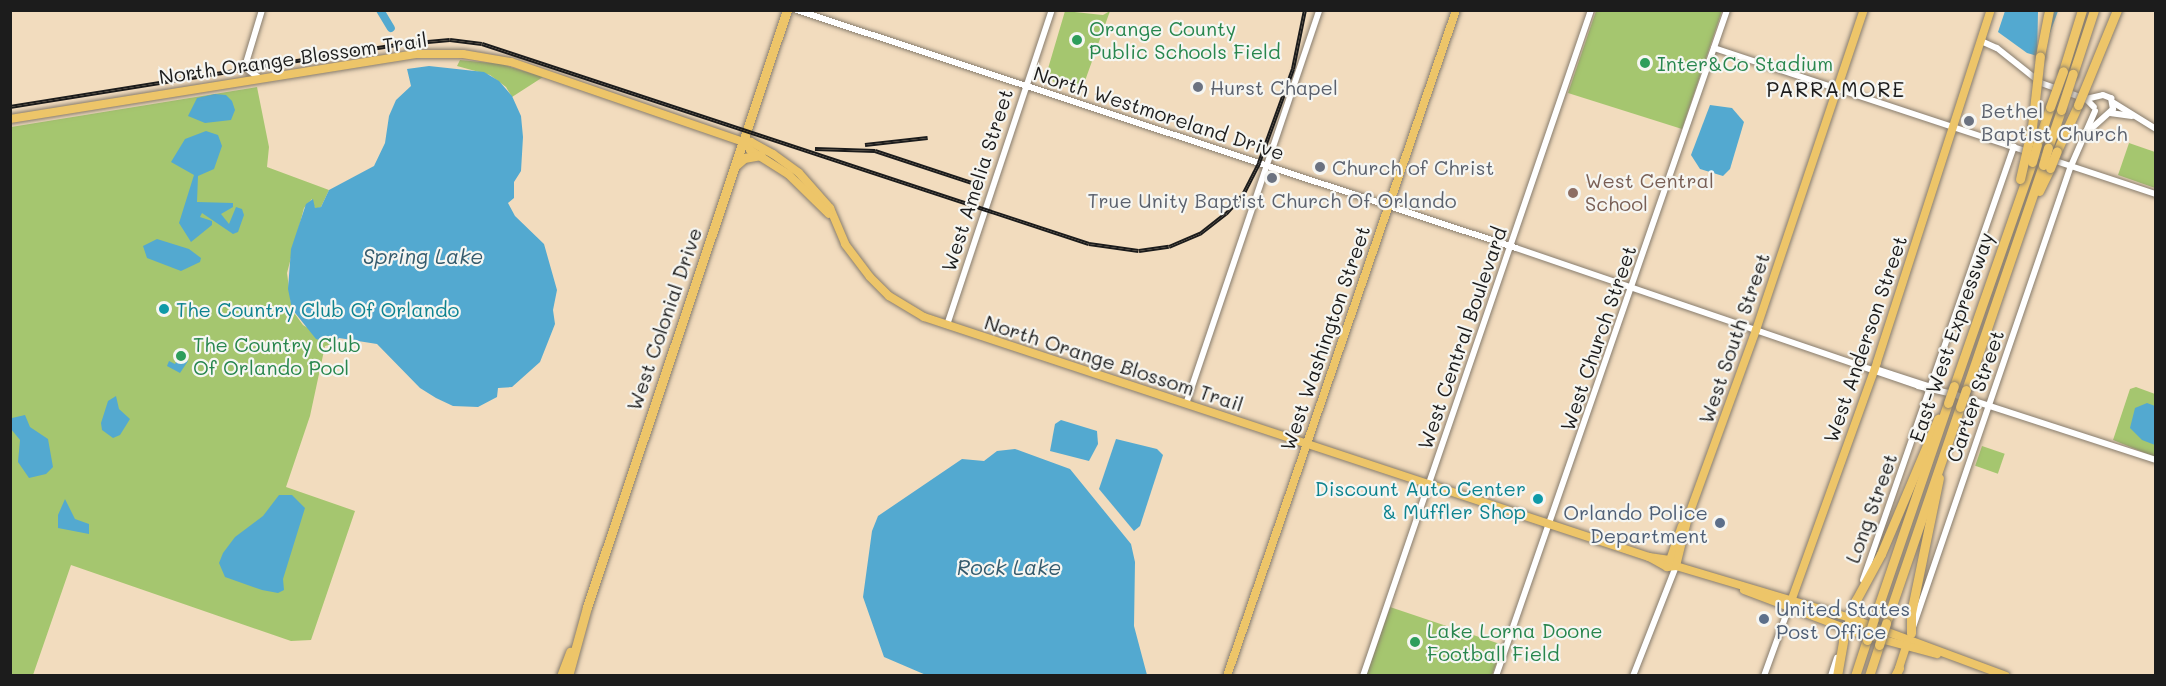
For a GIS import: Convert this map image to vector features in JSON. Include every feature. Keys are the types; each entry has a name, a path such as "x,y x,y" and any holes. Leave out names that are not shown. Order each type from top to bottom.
{"highway":[{"name":"West Colonial Drive","path":"568,675 577,639 734,166 746,143 786,10"},
{"path":"2005,235 2032,128 2040,56 2042,10"},
{"path":"2040,56 2049,10"},
{"name":"East-West Expressway","path":"1855,675 2082,10"},
{"name":"East-West Expressway","path":"1869,675 1940,461 2022,226 2053,150 2061,110 2094,10"},
{"path":"2053,150 2082,102 2117,10"},
{"path":"734,166 744,158 761,155"},
{"path":"1856,600 1881,554 1931,430 1947,405"},
{"path":"1910,636 1911,613 1940,461"},
{"name":"West Colonial Drive","path":"561,675 577,639"},
{"path":"1837,675 1843,641"}],"main road":[{"name":"West Washington Street","path":"1227,675 1455,10"},
{"name":"West South Street","path":"1673,563 1756,330 1864,10"},
{"name":"West Anderson Street","path":"1790,604 1874,369 1991,10"},
{"name":"North Orange Blossom Trail","path":"10,119 258,77 416,54 479,56 544,73 746,143 754,143 799,173 830,208 830,214"},
{"name":"North Orange Blossom Trail","path":"746,143 750,150 788,174 830,214 853,256 878,285 913,311 947,326 1649,557 1655,563 1673,563 1790,604"},
{"name":"Long Street","path":"1843,641 1856,600"},
{"path":"1790,604 1850,618 1910,636 1944,655"},
{"path":"1790,604 1847,628 1906,648 1944,655 2006,675"},
{"name":"Carter Street","path":"1897,673 1910,636"}],"street":[{"path":"258,77 247,69 246,63 262,10"},
{"name":"North Westmoreland Drive","path":"797,10 1874,369 1888,370 1931,388 2156,460"},
{"name":"West Amelia Street","path":"947,326 1052,10"},
{"path":"1186,404 1319,10"},
{"name":"West Central Boulevard","path":"1363,675 1591,10"},
{"name":"West Church Street","path":"1496,675 1634,288 1727,10"},
{"path":"1981,41 1997,48 2041,83 2094,109 2108,114 2133,116"},
{"path":"1714,48 2156,194"},
{"path":"2082,102 2109,96 2114,103 2156,129"},
{"name":"Carter Street","path":"1910,636 2071,166 2090,130 2097,97"},
{"path":"2108,114 2114,103"},
{"name":"Carter Street","path":"2090,130 2108,114"},
{"name":"Long Street","path":"1856,600 2014,147"},
{"name":"West South Street","path":"1634,675 1673,563"},
{"name":"West Anderson Street","path":"1764,675 1790,604"},
{"name":"Long Street","path":"1831,675 1843,641"}],"green space":[{"name":"Orange County Public Schools Field","path":"1065,11 1103,15 1110,11 1081,92 1078,87 1057,87 1047,72"},
{"name":"Inter&Co Stadium","path":"1596,11 1722,11 1682,129 1568,93"},
{"path":"460,60 501,64 543,77 512,97 506,87 490,75 457,66"},
{"name":"The Country Club Of Orlando","path":"257,87 269,147 267,167 329,190 321,207 315,209 312,199 304,208 287,273 292,310 303,325 334,344 325,346 310,416 286,487 355,511 311,640 291,641 71,565 33,675 11,675 11,127"},
{"path":"2129,143 2155,152 2155,188 2118,175"},
{"path":"2136,387 2155,394 2155,457 2113,440 2130,389"},
{"path":"1982,446 2005,454 1998,474 1975,466"},
{"path":"1390,607 1503,645 1492,675 1366,676"}],"water":[{"path":"2005,11 2058,11 2041,57 2027,53 1998,32"},
{"name":"Spring Lake","path":"429,66 484,72 499,81 512,96 521,116 523,137 521,171 514,182 514,198 508,203 515,216 544,244 557,290 553,310 555,324 540,362 512,387 498,388 497,397 478,407 453,406 436,398 420,388 377,344 339,338 334,344 316,339 292,309 288,289 291,249 306,204 313,199 315,208 321,207 329,190 374,166 385,143 389,116 396,100 411,86 407,69"},
{"path":"215,94 226,95 232,101 235,110 231,120 205,123 188,116 197,98"},
{"path":"1710,105 1732,108 1744,122 1730,169 1723,176 1700,169 1691,155"},
{"path":"206,131 218,135 222,146 214,169 198,176 197,202 233,203 233,207 221,214 229,224 236,207 242,209 244,215 238,232 233,234 202,213 200,217 212,221 212,225 191,242 179,223 194,175 171,162 185,139"},
{"path":"157,239 189,249 201,258 200,262 181,271 147,258 143,246"},
{"name":"The Country Club Of Orlando Pool","path":"179,356 188,361 180,373 167,366 169,361 175,364"},
{"path":"116,396 119,409 130,419 120,435 113,438 102,430 101,423 108,401"},
{"path":"2147,403 2155,406 2155,445 2142,440 2130,428 2135,408"},
{"path":"25,415 30,427 48,439 53,467 46,474 29,478 18,462 20,440 11,429 12,418"},
{"path":"1061,420 1097,431 1098,444 1089,461 1050,451 1055,424"},
{"path":"1116,439 1157,449 1163,455 1140,526 1134,531 1099,489"},
{"name":"Rock Lake","path":"1015,449 1070,469 1131,544 1135,562 1134,626 1147,675 926,675 884,657 863,597 872,531 878,516 962,459 984,461 997,451"},
{"path":"279,495 292,495 305,508 283,579 284,590 278,593 262,590 225,577 219,563 223,553 235,537 263,516"},
{"path":"65,499 75,519 89,524 89,534 58,528 58,515"}],"pier":[{"path":"2038,11 2044,11 2044,19 2051,21 2046,53 2043,60 2037,61"}],"waterway":[{"path":"380,10 391,28"}],"railway":[{"path":"10,107 395,45 450,40 482,44 1089,244 1139,251 1169,247 1200,234 1226,214 1243,195 1259,163 1293,69 1305,10"},
{"path":"865,145 928,138"},
{"path":"815,149 875,151 978,185"}],"place":[{"name":"Orange County Public Schools Field","path":"1077,40"},
{"name":"Inter&Co Stadium","path":"1645,63"},
{"name":"Hurst Chapel","path":"1198,87"},
{"name":"Bethel Baptist Church","path":"1969,121"},
{"name":"Church of Christ","path":"1320,167"},
{"name":"True Unity Baptist Church Of Orlando","path":"1272,178"},
{"name":"West Central School","path":"1573,193"},
{"name":"The Country Club Of Orlando","path":"164,309"},
{"name":"The Country Club Of Orlando Pool","path":"181,356"},
{"name":"Discount Auto Center & Muffler Shop","path":"1538,499"},
{"name":"Orlando Police Department","path":"1720,523"},
{"name":"United States Post Office","path":"1764,619"},
{"name":"Lake Lorna Doone Football Field","path":"1415,642"}],"district":[{"name":"PARRAMORE","path":"1836,89"}]}
